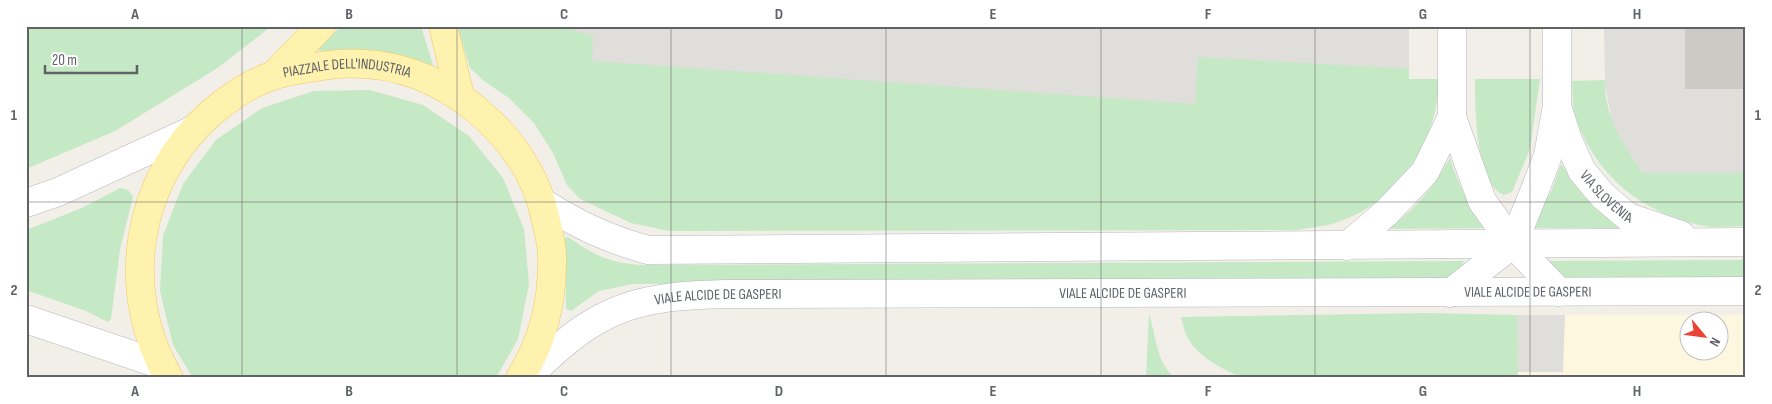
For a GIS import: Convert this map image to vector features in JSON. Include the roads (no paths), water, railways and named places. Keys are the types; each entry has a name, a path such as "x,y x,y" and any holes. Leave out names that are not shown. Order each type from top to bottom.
{"main road":[{"path":"274,75 320,26"},
{"path":"443,26 460,96"},
{"name":"PIAZZALE DELL'INDUSTRIA","path":"158,374 140,290 140,251 147,212 161,175 193,130 230,97 274,75 338,62 381,64 422,76 460,96 501,132 523,161 542,202 552,254 549,307 533,358 520,378"}],"street":[{"path":"1452,26 1452,117 1482,201 1512,244 1559,292"},
{"name":"VIA SLOVENIA","path":"1450,294 1512,244 1548,155 1557,106 1557,26"},
{"name":"VIA SLOVENIA","path":"1557,106 1568,140 1582,171 1603,196 1628,217 1701,241"},
{"path":"1347,246 1386,213 1425,172 1452,117"},
{"path":"26,203 67,188 193,130"},
{"path":"542,202 586,229 618,242 648,250 1746,242"},
{"name":"VIALE ALCIDE DE GASPERI","path":"527,378 557,347 589,323 632,305 660,298 744,294 1450,294 1746,291"},
{"path":"26,319 158,374"}]}
